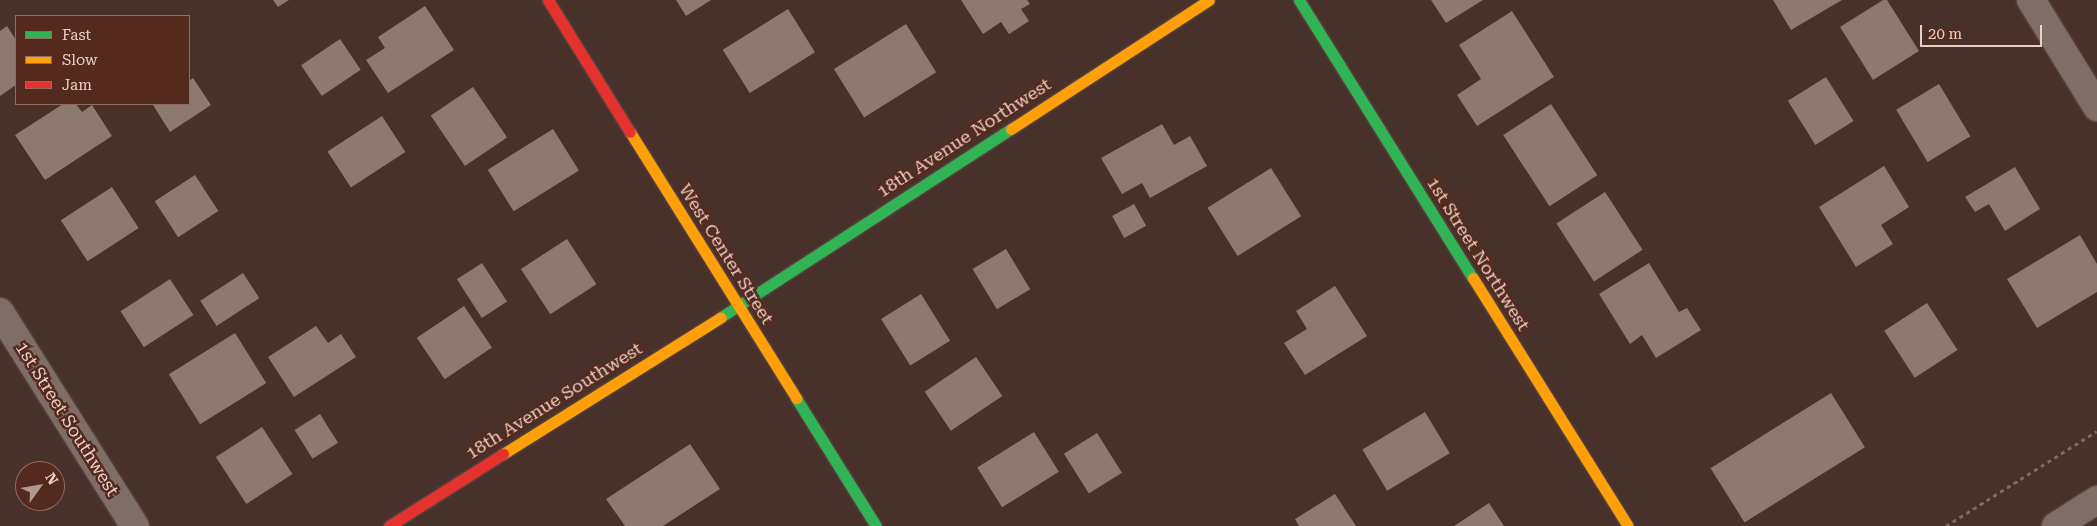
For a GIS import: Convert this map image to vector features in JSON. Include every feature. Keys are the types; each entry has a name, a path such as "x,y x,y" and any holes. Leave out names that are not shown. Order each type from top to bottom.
{"street":[{"name":"West Center Street","path":"548,0 876,526"},
{"name":"18th Avenue Northwest","path":"738,306 1209,0"},
{"name":"1st Street Northwest","path":"1299,0 1628,526"},
{"path":"2032,0 2097,106"},
{"name":"18th Avenue Southwest","path":"389,526 738,306"},
{"name":"1st Street Southwest","path":"0,312 135,526"},
{"path":"2056,526 2097,500"}],"path":[{"path":"1946,526 2097,431"}],"building":[{"path":"273,0 289,0 278,7"},
{"path":"676,0 711,0 686,16"},
{"path":"961,0 1027,0 1030,4 1021,9 1029,21 1009,34 1001,22 983,34"},
{"path":"1431,0 1483,0 1446,23"},
{"path":"1773,0 1842,0 1791,30"},
{"path":"1883,0 1887,0 1919,51 1873,80 1840,27"},
{"path":"425,6 454,50 388,93 366,60 385,48 378,37"},
{"path":"788,9 815,52 750,93 723,50"},
{"path":"1512,11 1554,77 1477,126 1457,95 1481,79 1459,45"},
{"path":"906,24 936,72 864,117 834,69"},
{"path":"7,26 15,38 15,86 0,96 0,31"},
{"path":"340,39 361,70 322,96 301,65"},
{"path":"1826,77 1854,121 1815,145 1788,101"},
{"path":"193,78 211,105 170,132 153,105 190,105 190,80"},
{"path":"1939,84 1970,136 1928,162 1896,110"},
{"path":"473,87 507,138 465,166 431,116"},
{"path":"1551,104 1597,175 1549,206 1503,135"},
{"path":"61,105 77,105 82,112 92,105 112,136 45,180 15,135"},
{"path":"382,116 405,152 351,187 327,151"},
{"path":"1162,124 1174,145 1190,136 1207,166 1150,198 1142,183 1122,194 1101,158"},
{"path":"553,129 579,171 514,211 488,170"},
{"path":"1884,166 1909,207 1881,225 1893,244 1856,267 1819,207"},
{"path":"2015,167 2040,209 2005,231 1989,204 1975,212 1965,197"},
{"path":"1271,168 1301,216 1238,256 1207,208"},
{"path":"195,175 218,211 178,237 155,201"},
{"path":"112,187 139,228 88,261 61,220"},
{"path":"1605,192 1643,250 1594,281 1556,224"},
{"path":"1134,204 1146,226 1124,238 1112,216"},
{"path":"2080,235 2097,264 2097,292 2037,328 2007,279"},
{"path":"567,239 596,284 550,314 521,269"},
{"path":"1006,249 1030,289 997,309 973,269"},
{"path":"482,263 507,302 482,318 457,279"},
{"path":"1649,263 1679,312 1687,308 1701,330 1656,358 1642,335 1630,344 1599,294"},
{"path":"243,273 259,298 217,326 200,301"},
{"path":"170,279 193,315 144,347 121,311"},
{"path":"1335,286 1367,336 1305,375 1284,343 1307,329 1296,311"},
{"path":"921,294 950,341 910,366 881,319"},
{"path":"1927,303 1957,350 1915,378 1884,331"},
{"path":"464,306 492,347 445,379 417,338"},
{"path":"316,326 328,343 341,334 356,357 294,397 268,357"},
{"path":"235,333 266,383 200,424 169,374"},
{"path":"976,357 1002,396 951,431 925,392"},
{"path":"1831,393 1865,447 1744,523 1711,468"},
{"path":"1425,412 1450,453 1387,491 1362,450"},
{"path":"320,414 338,443 313,459 295,430"},
{"path":"262,427 292,474 246,504 216,457"},
{"path":"1034,432 1059,472 1002,507 977,468"},
{"path":"1097,433 1122,473 1089,494 1064,454"},
{"path":"690,444 720,489 663,526 625,526 606,499"},
{"path":"1335,494 1356,526 1299,526 1295,519"},
{"path":"1489,503 1504,526 1454,526"}],"traffic: fast":[{"path":"1299,0 1473,278"},
{"path":"721,317 1011,129"},
{"path":"796,398 876,526"}],"traffic: slow":[{"path":"1011,129 1209,0"},
{"path":"630,132 796,398"},
{"path":"1473,278 1628,526"},
{"path":"503,454 721,317"}],"traffic: jam":[{"path":"548,0 630,132"},
{"path":"389,526 503,454"}]}
